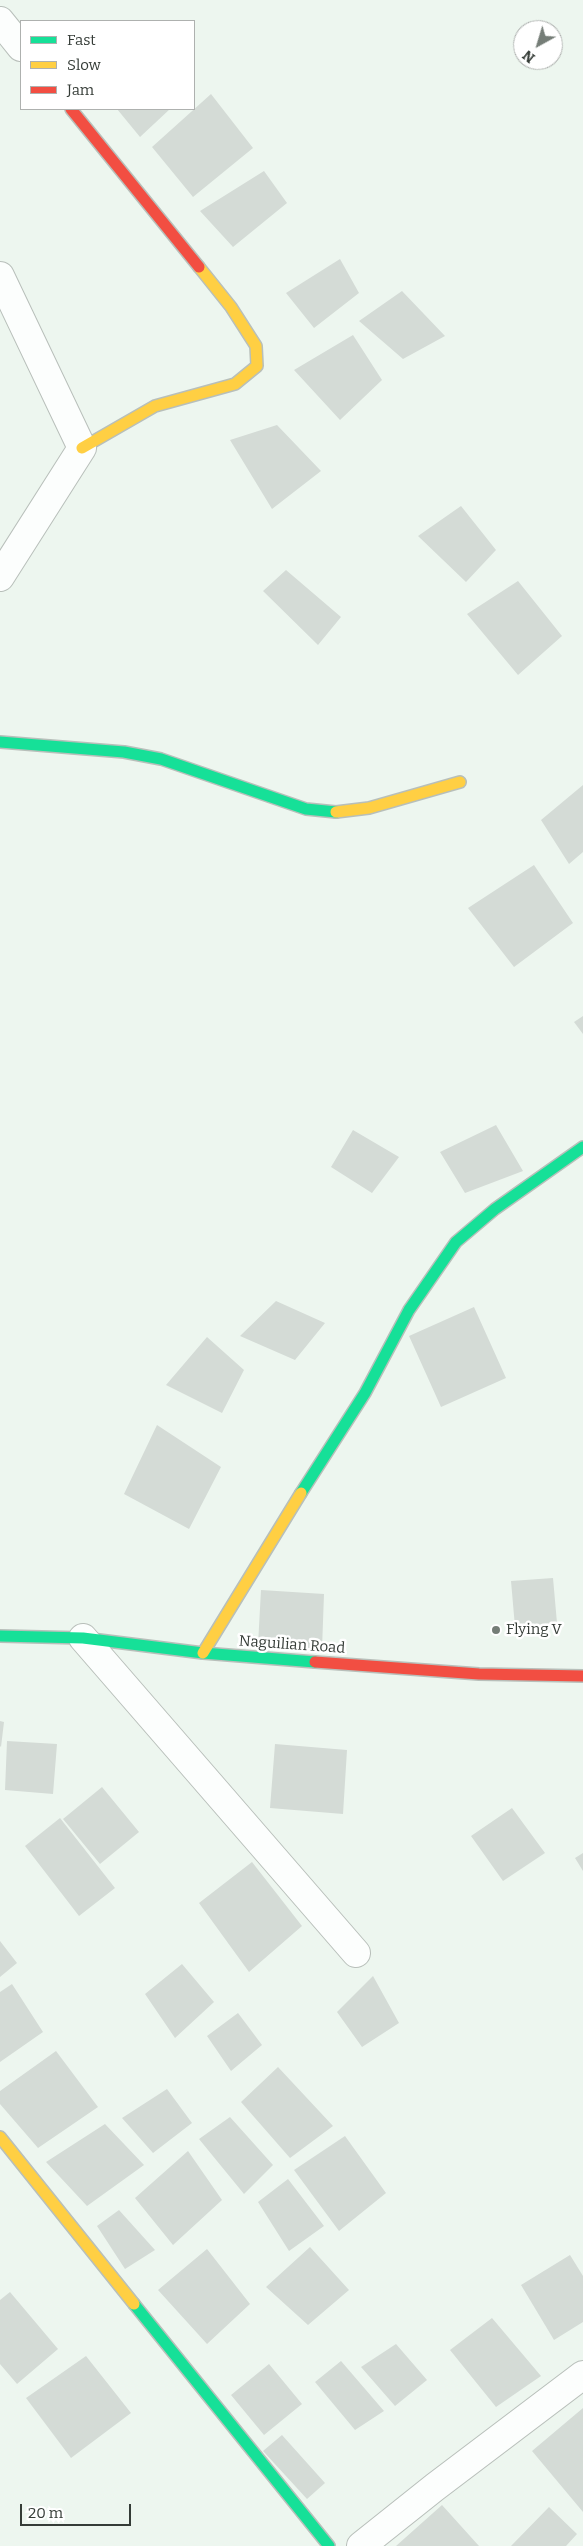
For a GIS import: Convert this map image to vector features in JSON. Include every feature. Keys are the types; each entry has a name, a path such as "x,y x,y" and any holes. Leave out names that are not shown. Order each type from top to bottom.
{"main road":[{"path":"72,110 230,307 256,346 257,366 236,384 155,406 82,448"},
{"path":"0,742 124,752 162,759 306,809 335,812 370,808 460,782"},
{"path":"203,1654 322,1458 365,1393 409,1310 456,1242 495,1209 583,1147"},
{"name":"Naguilian Road","path":"0,1636 84,1638 203,1654 479,1674 583,1676"},
{"path":"0,2137 328,2546"}],"street":[{"path":"0,21 20,46"},
{"path":"0,276 82,448 0,577"},
{"path":"84,1638 356,1953"},
{"path":"361,2546 435,2486 583,2375"}],"building":[{"path":"211,94 253,148 193,197 152,147"},
{"path":"118,110 169,110 140,137"},
{"path":"264,171 287,203 233,247 200,211"},
{"path":"340,259 359,293 314,328 286,293"},
{"path":"402,291 445,336 403,359 359,321"},
{"path":"353,335 382,380 340,420 294,370"},
{"path":"277,425 321,471 272,509 230,440"},
{"path":"461,506 496,550 466,582 418,536"},
{"path":"286,570 341,617 318,645 263,591"},
{"path":"518,581 562,636 518,675 467,614"},
{"path":"583,785 583,852 569,864 541,820"},
{"path":"534,865 573,923 514,967 468,908"},
{"path":"583,1016 583,1034 574,1022"},
{"path":"496,1125 523,1171 465,1193 440,1152"},
{"path":"353,1130 399,1157 372,1193 331,1167"},
{"path":"276,1301 325,1323 295,1360 240,1336"},
{"path":"474,1307 506,1378 441,1407 409,1336"},
{"path":"207,1337 244,1370 222,1413 166,1385"},
{"path":"157,1425 221,1467 189,1529 124,1494"},
{"path":"553,1578 557,1623 515,1627 511,1581"},
{"path":"261,1590 324,1594 322,1649 258,1645"},
{"path":"0,1721 4,1722 1,1747 0,1746"},
{"path":"7,1741 57,1744 53,1794 5,1790"},
{"path":"275,1744 347,1750 343,1814 270,1808"},
{"path":"102,1787 139,1832 100,1864 63,1819"},
{"path":"512,1808 545,1853 503,1881 471,1836"},
{"path":"60,1818 115,1888 79,1916 25,1846"},
{"path":"583,1853 583,1871 575,1858"},
{"path":"252,1862 302,1926 249,1972 199,1903"},
{"path":"0,1941 17,1963 0,1977"},
{"path":"182,1964 214,2002 175,2038 145,1994"},
{"path":"373,1976 399,2023 362,2047 337,2012"},
{"path":"12,1984 43,2032 0,2062 0,1992"},
{"path":"238,2013 262,2045 231,2071 207,2036"},
{"path":"56,2051 98,2107 38,2148 0,2104 0,2091"},
{"path":"278,2067 333,2126 290,2158 241,2102"},
{"path":"167,2089 192,2123 153,2153 122,2118"},
{"path":"230,2117 273,2165 244,2194 199,2139"},
{"path":"105,2124 144,2165 87,2206 46,2162"},
{"path":"345,2136 386,2193 339,2231 294,2170"},
{"path":"188,2151 222,2200 173,2245 135,2198"},
{"path":"288,2179 324,2226 289,2251 258,2202"},
{"path":"119,2210 155,2250 125,2269 97,2226"},
{"path":"310,2247 349,2290 308,2325 266,2287"},
{"path":"207,2249 250,2304 207,2344 158,2290"},
{"path":"570,2255 583,2276 583,2322 554,2340 521,2285"},
{"path":"10,2292 58,2349 17,2384 0,2364 0,2300"},
{"path":"492,2318 541,2376 496,2407 450,2350"},
{"path":"396,2344 427,2380 395,2406 361,2367"},
{"path":"86,2356 131,2413 71,2458 26,2398"},
{"path":"341,2361 384,2411 355,2430 315,2382"},
{"path":"269,2364 302,2404 264,2435 231,2395"},
{"path":"583,2408 583,2512 532,2451"},
{"path":"282,2435 325,2483 307,2499 263,2451"},
{"path":"442,2505 479,2546 396,2546"},
{"path":"549,2507 577,2534 566,2546 511,2546"}],"traffic: fast":[{"path":"0,742 124,752 161,759 306,809 336,812"},
{"path":"301,1493 365,1393 409,1310 456,1242 495,1209 583,1147"},
{"path":"0,1636 83,1638 203,1653 315,1662"},
{"path":"134,2304 329,2546"}],"traffic: slow":[{"path":"82,448 155,406 235,384 257,366 256,346 231,307 199,267"},
{"path":"336,812 369,808 460,782"},
{"path":"203,1653 301,1493"},
{"path":"0,2137 134,2304"}],"traffic: jam":[{"path":"72,110 199,267"},
{"path":"315,1662 479,1674 583,1676"}],"place":[{"name":"Flying V","path":"496,1630"}]}
